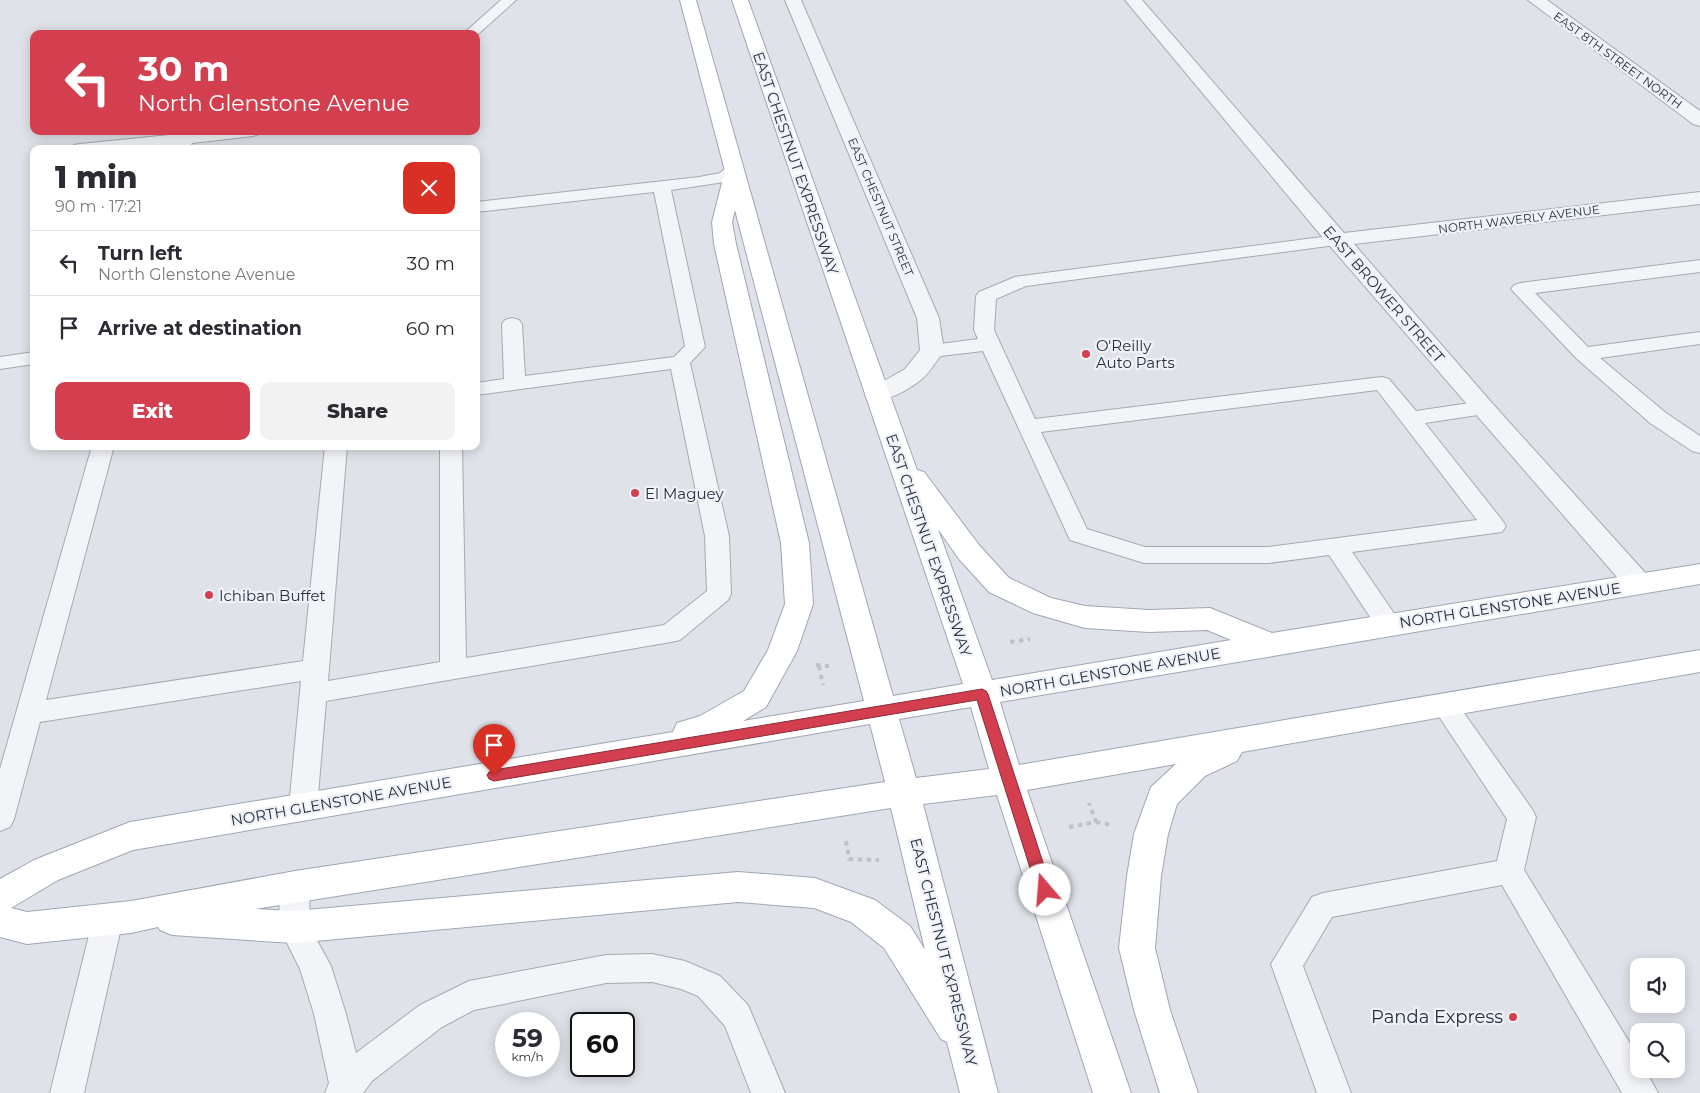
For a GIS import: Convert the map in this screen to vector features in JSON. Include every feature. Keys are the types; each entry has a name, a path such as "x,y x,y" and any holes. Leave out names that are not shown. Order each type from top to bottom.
{"main road":[{"name":"EAST CHESTNUT EXPRESSWAY","path":"688,0 904,793 979,1093"},
{"name":"EAST CHESTNUT EXPRESSWAY","path":"740,0 982,694 1008,780 1112,1093"},
{"path":"627,753 710,725 755,699 782,651 799,604 795,543 725,244 722,222 734,170"},
{"path":"897,453 969,552 999,585 1043,606 1085,617 1149,621 1210,619 1270,645"},
{"name":"NORTH GLENSTONE AVENUE","path":"0,897 46,870 130,836 1700,574"},
{"path":"0,920 27,928 119,918 295,886 904,793 1008,780 1698,663"},
{"path":"1179,1093 1152,1010 1137,948 1144,876 1151,834 1163,798 1194,767 1260,737"},
{"path":"119,918 294,927 738,887 814,893 862,911 897,937 967,1048"}],"street":[{"name":"EAST CHESTNUT STREET","path":"793,0 928,318 932,351"},
{"name":"EAST BROWER STREET","path":"1133,0 1337,240 1638,584"},
{"name":"EAST 8TH STREET NORTH","path":"1536,0 1700,120"},
{"name":"NORTH WAVERLY AVENUE","path":"1337,240 1700,198"},
{"path":"877,396 914,374 932,351"}],"lane":[{"path":"475,30 510,0"},
{"path":"162,145 183,144 231,135"},
{"path":"480,207 711,180 725,176 734,170"},
{"path":"480,388 680,362 695,347 661,186"},
{"path":"1028,427 1382,383 1494,526 1269,555 1144,556 1078,534 1028,427 984,330 986,296 1022,281 1337,240"},
{"path":"1700,266 1521,289 1583,354 1658,418 1700,446"},
{"path":"512,324 515,384"},
{"path":"1583,354 1700,338"},
{"path":"932,351 990,344"},
{"path":"0,363 30,359"},
{"path":"29,713 315,681 453,670 671,633 719,594 717,536 680,362"},
{"path":"1410,419 1483,408"},
{"path":"0,818 102,450"},
{"path":"303,807 336,450"},
{"path":"450,450 453,670"},
{"path":"1336,547 1389,625"},
{"path":"1445,706 1522,817 1509,871 1641,1093"},
{"path":"1334,1093 1287,964 1323,906 1509,871"},
{"path":"295,886 294,927 315,966 330,1014 344,1090"},
{"path":"67,1093 119,918"},
{"path":"344,1090 360,1070 431,1016 468,996 606,970 652,968 685,975 709,986 736,1016 768,1093"}],"path":[{"path":"1010,642 1035,638"},
{"path":"819,666 824,688"},
{"path":"1087,798 1096,822"},
{"path":"1069,827 1096,822 1112,825"},
{"path":"846,841 849,859 882,860"}],"place":[{"name":"O'Reilly Auto Parts","path":"1086,354"},
{"name":"El Maguey","path":"635,493"},
{"name":"Ichiban Buffet","path":"209,595"},
{"name":"Panda Express","path":"1513,1017"}],"route":[{"path":"494,775 982,694 1008,780 1045,890"}]}
